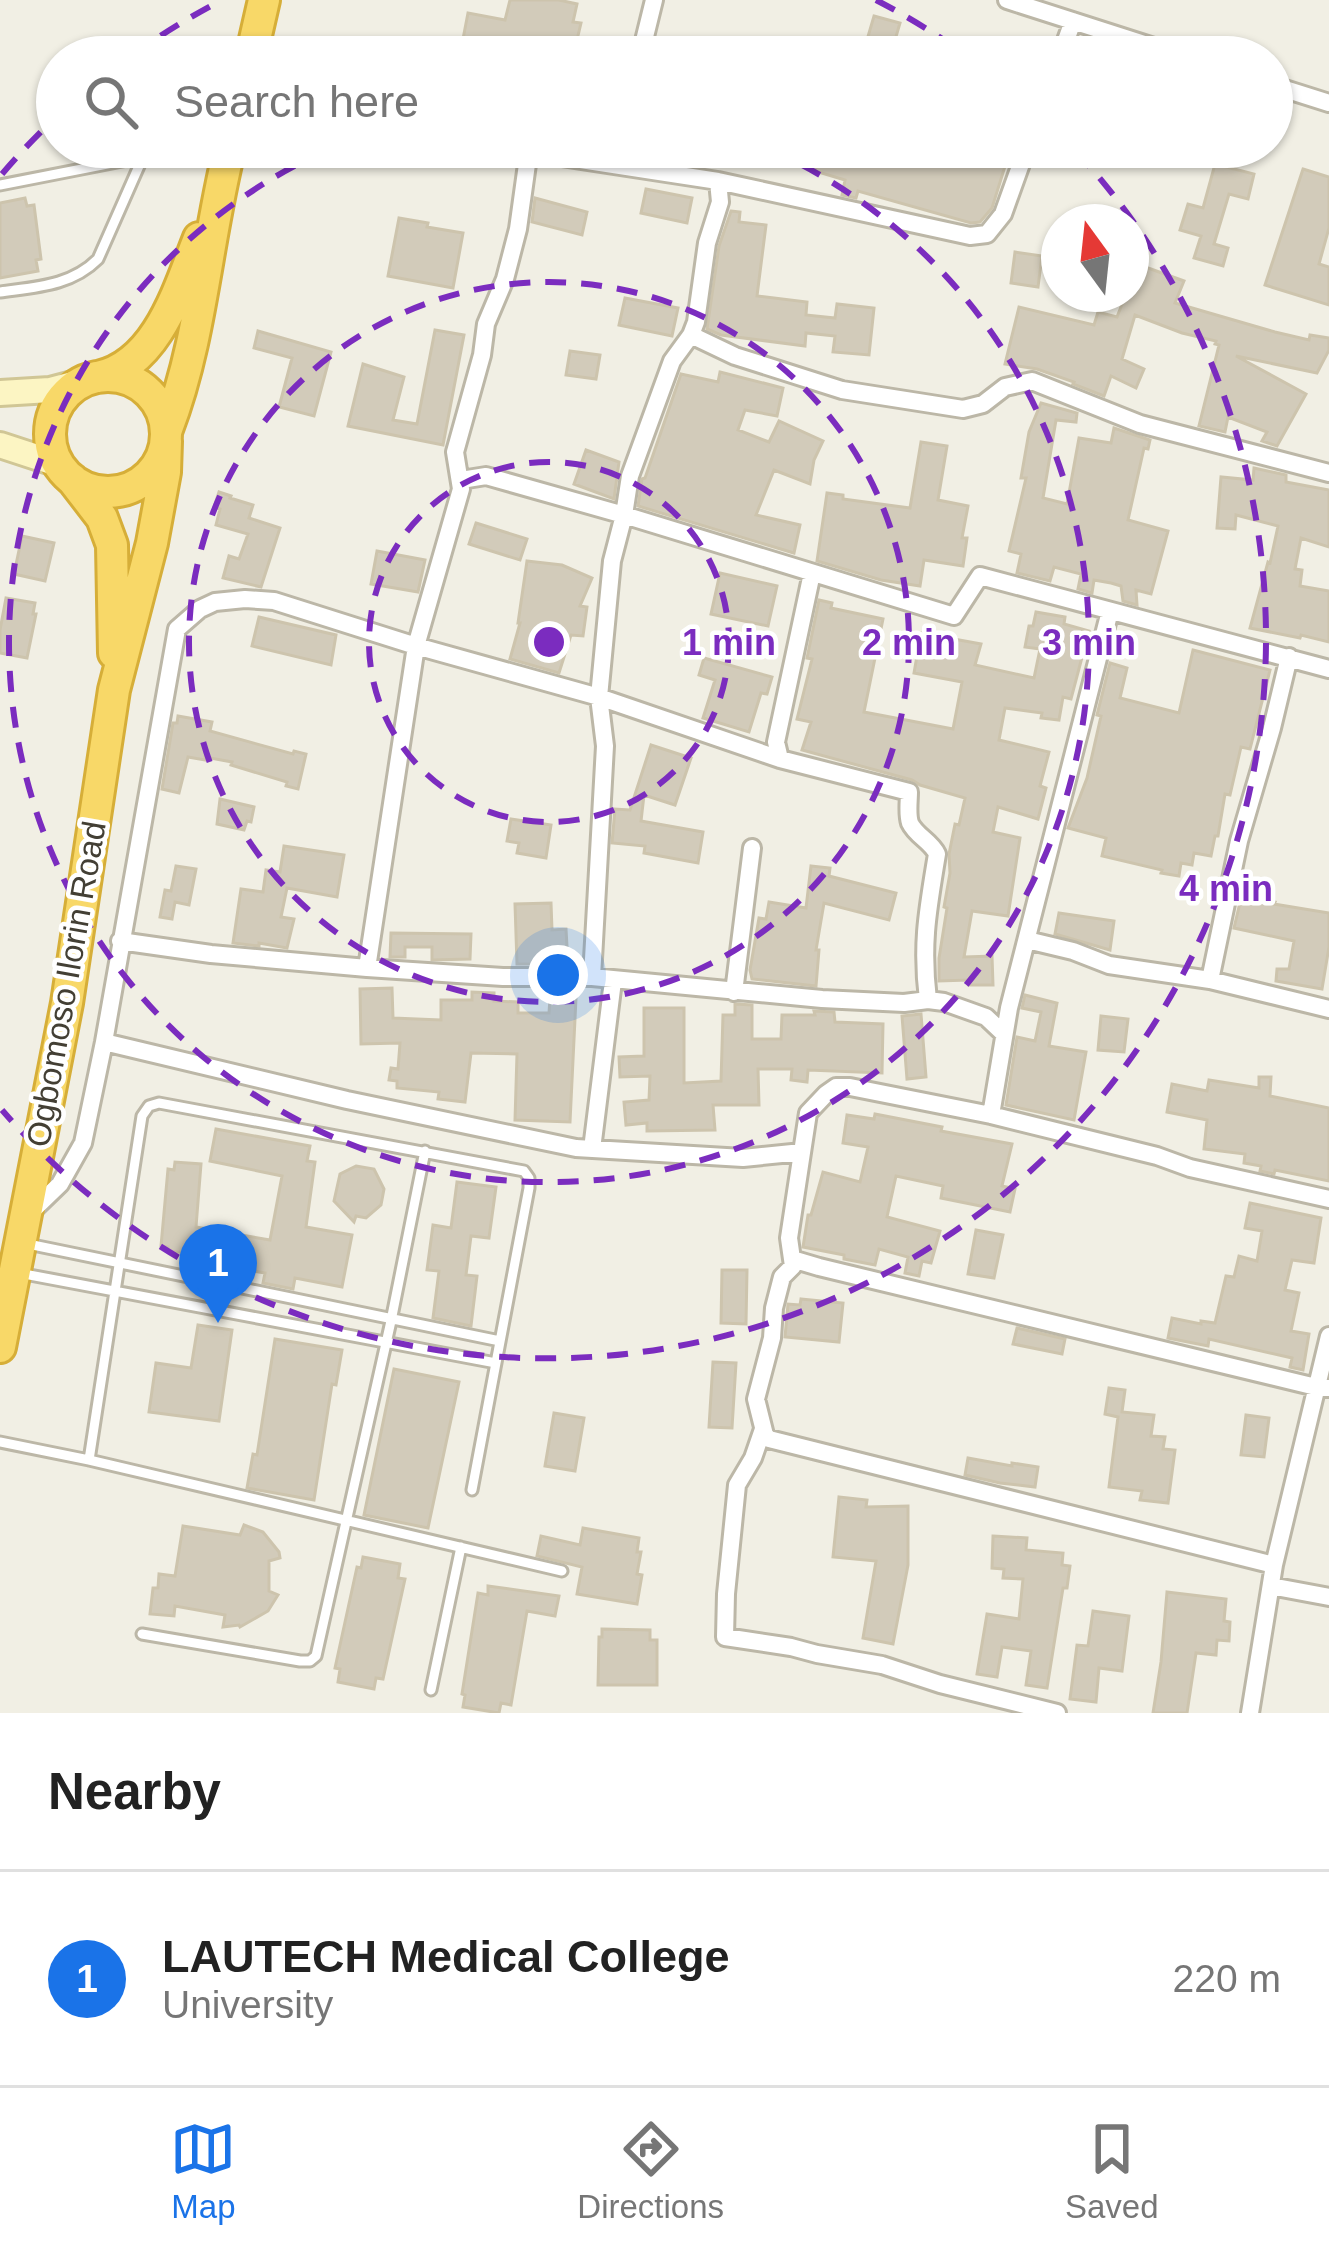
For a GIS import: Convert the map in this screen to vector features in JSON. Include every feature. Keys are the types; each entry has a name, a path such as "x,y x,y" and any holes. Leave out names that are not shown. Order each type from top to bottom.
{"highway":[{"path":"256,36 264,0"},
{"path":"65,471 89,489 110,492 130,488 148,477 160,460 196,330 225,168"},
{"path":"114,690 112,545 102,518 51,446 50,426 68,392 124,368 156,332 174,300 221,182"},
{"path":"91,379 115,376 145,388 163,414 166,435 165,472 152,543 114,690"},
{"name":"Ogbomoso Ilorin Road","path":"0,1348 68,1003 114,690"}],"street":[{"path":"645,36 654,0"},
{"path":"1007,0 1119,36"},
{"path":"1067,36 1072,21"},
{"path":"1293,92 1329,103"},
{"path":"367,968 416,646 461,489 455,452 486,324 518,230 526,168"},
{"path":"629,168 718,181 970,236 987,233 1003,214 1020,168"},
{"path":"592,977 605,746 599,697 613,561 630,476 672,361 696,322 707,243 720,202 718,181"},
{"path":"691,335 736,356 842,390 964,409 983,404 1005,387 1032,381 1140,424 1329,473"},
{"path":"0,393 50,390 91,379"},
{"path":"0,445 65,471"},
{"path":"460,480 485,476 954,616 980,576 1329,669"},
{"path":"778,751 812,573"},
{"path":"19,1245 83,1143 177,629 214,602 274,601 599,697 753,750 778,751 909,792 912,827 937,854 924,934 928,1000"},
{"path":"991,1115 1004,1034 1110,610"},
{"path":"1210,980 1239,841 1289,657"},
{"path":"734,992 752,848"},
{"path":"1027,940 1109,965 1210,980 1329,1009"},
{"path":"120,941 367,968 592,977 904,1003 928,1000 986,1017 1004,1034"},
{"path":"592,1149 613,980"},
{"path":"986,1017 1010,1009"},
{"path":"104,1042 347,1100 592,1149 743,1158 802,1152"},
{"path":"1274,1565 778,1443 763,1429 756,1399 782,1277 793,1266 789,1238 808,1114 836,1087 991,1115 1329,1199"},
{"path":"792,1259 1322,1388"},
{"path":"1250,1713 1274,1565 1322,1388 1329,1336"},
{"path":"763,1429 737,1485 725,1637 882,1665 1057,1713"},
{"path":"1271,1586 1329,1597"}],"lane":[{"path":"0,185 87,168"},
{"path":"0,292 68,281 86,271 98,260 138,168"},
{"path":"89,1460 142,1116 149,1106 159,1103 524,1171 529,1178 472,1490"},
{"path":"142,1634 310,1661 316,1657 425,1151"},
{"path":"19,1245 500,1341"},
{"path":"19,1245 113,1289 496,1363"},
{"path":"0,1442 562,1571"},
{"path":"431,1690 460,1547"}],"building":[{"path":"510,0 559,0 577,4 573,22 581,23 578,36 464,36 468,13 505,20"},
{"path":"874,16 900,23 896,36 868,36"},
{"path":"1004,168 992,208 980,222 971,223 858,191 856,198 842,195 845,180 815,171"},
{"path":"1214,168 1254,174 1248,199 1229,194 1214,244 1228,248 1223,266 1194,258 1201,236 1180,230 1188,204 1203,208"},
{"path":"1303,169 1329,177 1329,228 1319,264 1329,267 1329,305 1265,285"},
{"path":"646,189 692,198 687,223 641,213"},
{"path":"25,198 27,206 34,205 41,259 36,260 38,271 0,278 0,203"},
{"path":"535,198 587,212 582,235 532,222"},
{"path":"731,211 740,212 739,222 766,225 757,296 807,302 806,315 835,318 837,304 874,308 869,355 833,352 835,336 806,333 805,346 707,329 719,246"},
{"path":"399,218 463,233 453,288 388,276"},
{"path":"1015,252 1041,256 1038,287 1011,283"},
{"path":"1149,268 1184,281 1175,303 1309,340 1310,335 1329,338 1329,350 1317,373 1236,356 1306,394 1277,446 1262,441 1267,432 1228,417 1225,432 1199,426 1219,345 1135,315 1122,359 1144,369 1136,388 1111,376 1104,396 1037,369 1005,364 1019,307 1094,325 1098,312 1117,317 1119,312 1149,312"},
{"path":"625,298 678,308 672,336 619,325"},
{"path":"435,330 464,335 443,445 348,426 363,364 404,377 393,420 417,424"},
{"path":"258,331 331,352 314,416 279,407 292,358 254,348"},
{"path":"570,351 600,355 596,379 566,375"},
{"path":"720,372 783,388 777,416 745,410 738,430 769,442 779,421 823,441 810,484 774,470 756,515 800,525 794,553 638,506 642,479 681,374 718,382"},
{"path":"1041,403 1077,413 1076,422 1056,420 1043,498 1067,504 1079,438 1111,443 1114,428 1150,440 1148,449 1144,448 1128,520 1168,531 1151,594 1136,590 1137,605 1123,601 1121,586 1111,583 1094,580 1092,593 1078,589 1081,574 1054,567 1050,581 1017,573 1021,554 1009,551 1026,478 1021,478 1029,432"},
{"path":"921,442 947,446 938,500 968,506 963,566 924,560 920,586 817,561 827,493 910,508"},
{"path":"586,450 619,462 614,499 574,484"},
{"path":"1254,468 1286,475 1286,482 1329,490 1329,547 1301,538 1295,569 1302,570 1300,586 1329,591 1329,642 1250,628 1278,526 1236,515 1235,529 1217,528 1221,477 1253,480"},
{"path":"219,492 253,505 249,518 280,528 261,587 223,578 229,556 239,559 248,534 216,525 220,509 214,507"},
{"path":"476,523 527,539 520,560 469,544"},
{"path":"22,536 54,543 45,581 14,574"},
{"path":"377,551 425,560 418,592 371,584"},
{"path":"527,561 562,565 592,578 580,606 587,607 583,636 571,635 559,673 510,659 520,623"},
{"path":"720,573 777,586 768,626 711,614"},
{"path":"6,598 35,603 27,658 0,653"},
{"path":"819,600 832,603 831,608 883,619 864,712 953,729 962,682 914,673 921,633 981,644 975,665 1034,678 1040,649 1025,647 1036,612 1065,617 1064,624 1089,631 1071,699 1063,697 1059,720 1005,708 999,740 1049,752 1038,819 998,807 993,832 1020,838 1008,916 972,911 964,957 992,956 993,985 939,981 949,854 965,798 802,750 811,722 797,719 812,659 807,658"},
{"path":"259,617 336,635 331,665 252,646"},
{"path":"1193,650 1270,670 1250,749 1241,747 1230,795 1225,794 1211,856 1194,853 1192,865 1181,863 1179,876 1102,856 1106,838 1068,828 1087,778 1110,663 1127,668 1120,698 1179,713"},
{"path":"704,658 772,677 767,694 761,693 749,732 703,718 715,680 699,675"},
{"path":"178,716 212,722 210,731 306,754 298,789 232,762 188,757 179,793 162,789"},
{"path":"651,745 691,758 675,805 644,795 641,821 703,832 698,863 644,853 645,846 612,843 615,809 630,810"},
{"path":"220,799 254,807 244,830 217,824"},
{"path":"511,819 551,825 546,858 517,853 519,843 507,841"},
{"path":"284,846 344,855 337,897 287,888 281,917 294,919 287,948 233,943 241,889 263,892 266,870 280,872"},
{"path":"176,866 196,869 189,905 175,902 172,919 160,917 165,890 171,891"},
{"path":"811,866 830,868 829,876 896,893 889,920 824,903 816,986 752,979 759,918 766,919 769,902 806,908"},
{"path":"1242,894 1329,913 1322,989 1276,981 1277,969 1289,969 1294,941 1234,928"},
{"path":"551,903 552,930 566,929 568,964 517,964 515,904"},
{"path":"1059,913 1114,921 1110,950 1055,934"},
{"path":"391,933 471,934 470,959 432,960 432,947 405,947 405,957 390,957"},
{"path":"392,988 393,1018 441,1020 441,1000 472,1000 472,992 494,993 494,1001 518,1002 518,1013 549,1013 550,998 576,998 570,1122 515,1120 517,1054 471,1053 465,1102 438,1099 439,1092 397,1088 397,1081 389,1080 391,1068 398,1069 400,1043 361,1044 360,989"},
{"path":"1025,995 1057,1003 1049,1046 1086,1052 1074,1120 1006,1105 1017,1037 1035,1041 1041,1012 1022,1008"},
{"path":"735,1004 752,1005 752,1039 781,1039 782,1015 815,1015 814,1011 834,1012 835,1022 883,1024 882,1073 808,1070 807,1082 791,1080 792,1069 758,1069 759,1105 713,1105 715,1130 647,1131 647,1123 626,1125 624,1102 649,1100 650,1076 620,1077 619,1057 644,1056 644,1008 684,1008 684,1083 721,1081 723,1015 735,1015"},
{"path":"921,1014 926,1077 907,1079 902,1016"},
{"path":"1101,1016 1128,1019 1124,1052 1098,1050"},
{"path":"1259,1077 1271,1077 1270,1096 1329,1108 1329,1181 1260,1171 1261,1166 1244,1163 1245,1154 1204,1149 1207,1120 1167,1112 1172,1084 1207,1091 1209,1080 1259,1088"},
{"path":"875,1114 1012,1144 1002,1186 1015,1189 1010,1212 941,1198 943,1186 896,1176 887,1217 940,1231 931,1263 922,1261 919,1276 905,1273 908,1257 879,1249 875,1265 803,1247 823,1172 860,1182 868,1147 843,1143 847,1115 874,1119"},
{"path":"216,1129 310,1146 307,1161 315,1162 306,1227 352,1235 342,1287 295,1278 293,1289 263,1283 265,1273 195,1261 197,1254 161,1246 168,1169 174,1170 175,1162 201,1164 196,1227 270,1240 282,1176 210,1161"},
{"path":"356,1166 374,1169 384,1189 381,1205 366,1218 356,1216 354,1222 334,1201 340,1174"},
{"path":"457,1182 496,1187 489,1238 471,1236 466,1275 477,1276 471,1326 433,1318 439,1271 427,1270 433,1225 451,1228"},
{"path":"1250,1203 1321,1218 1314,1263 1292,1260 1285,1290 1299,1293 1291,1331 1309,1334 1303,1370 1290,1367 1292,1358 1209,1339 1208,1346 1168,1338 1172,1318 1215,1323 1226,1276 1234,1277 1239,1256 1257,1261 1262,1231 1245,1228"},
{"path":"976,1230 1003,1235 994,1278 968,1274"},
{"path":"722,1270 747,1270 746,1324 721,1323"},
{"path":"801,1299 843,1303 839,1342 785,1337 788,1304 800,1305"},
{"path":"198,1325 232,1330 219,1421 149,1412 156,1363 191,1368"},
{"path":"1017,1328 1065,1339 1062,1354 1013,1344"},
{"path":"275,1339 342,1350 314,1500 247,1488 253,1454 257,1455"},
{"path":"713,1362 736,1363 732,1428 709,1427"},
{"path":"394,1369 459,1382 428,1528 364,1515"},
{"path":"1109,1388 1125,1390 1122,1412 1154,1415 1151,1436 1165,1437 1163,1449 1175,1450 1168,1503 1140,1500 1142,1491 1109,1487 1118,1417 1105,1414"},
{"path":"554,1413 584,1418 575,1471 545,1466"},
{"path":"1246,1415 1269,1418 1264,1457 1241,1455"},
{"path":"968,1458 1038,1467 1035,1487 965,1475"},
{"path":"839,1497 867,1500 866,1507 908,1506 908,1565 893,1644 863,1638 876,1561 833,1557"},
{"path":"244,1525 263,1532 279,1552 280,1558 269,1561 269,1591 278,1595 268,1611 240,1627 223,1627 225,1615 175,1606 174,1616 150,1614 159,1574 175,1576 183,1526 240,1535"},
{"path":"583,1528 639,1538 637,1574 642,1575 637,1604 577,1594 582,1567 537,1556 541,1536 580,1545"},
{"path":"993,1536 1027,1538 1026,1550 1063,1553 1062,1565 1070,1566 1047,1688 1026,1685 1031,1651 1002,1647 997,1677 977,1674 987,1614 1019,1619 1023,1579 1003,1578 1004,1569 992,1568"},
{"path":"363,1557 400,1564 398,1578 405,1579 383,1679 376,1678 374,1689 338,1682 340,1669 335,1668"},
{"path":"488,1586 559,1596 555,1616 527,1611 511,1705 501,1703 499,1713 463,1707 478,1593 488,1595"},
{"path":"1167,1592 1226,1599 1224,1621 1230,1622 1229,1641 1217,1640 1216,1655 1196,1653 1187,1713 1153,1713"},
{"path":"1093,1611 1129,1616 1122,1671 1099,1668 1096,1702 1070,1699 1077,1645 1088,1646"},
{"path":"602,1629 650,1630 650,1640 657,1640 657,1685 598,1685"}],"place":[{"name":"LAUTECH Medical College","path":"218,1323"}]}
